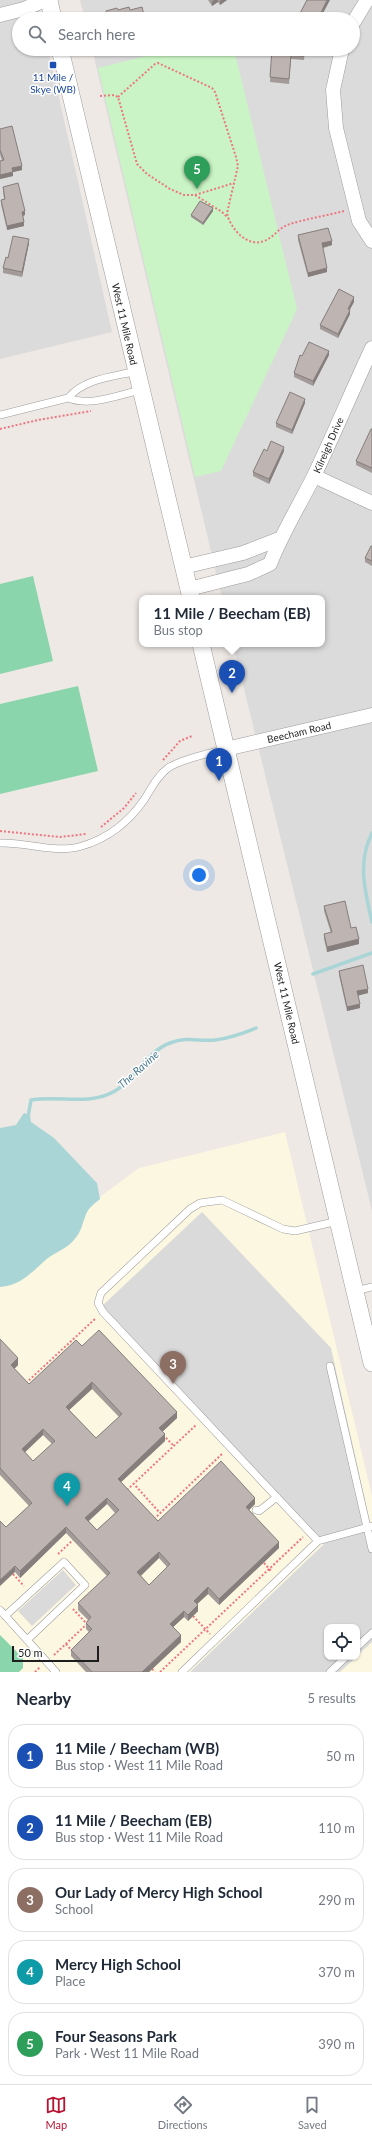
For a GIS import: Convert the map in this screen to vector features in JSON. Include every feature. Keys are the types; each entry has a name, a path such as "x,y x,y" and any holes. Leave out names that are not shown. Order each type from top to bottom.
{"street":[{"path":"0,15 45,0"},
{"path":"49,0 52,12"},
{"path":"360,12 367,0"},
{"name":"West 11 Mile Road","path":"62,56 190,594"},
{"path":"340,56 333,90 336,128 359,221 372,241"},
{"name":"Kilreigh Drive","path":"190,594 248,574 270,564 279,539 293,518 314,476 372,348"},
{"path":"314,476 372,503"},
{"path":"183,567 243,553 279,539"},
{"name":"West 11 Mile Road","path":"203,647 371,1358"},
{"name":"Beecham Road","path":"226,749 372,715"}],"lane":[{"path":"0,415 68,398 75,390 86,383 137,371"},
{"path":"68,398 78,402 91,402 141,390"},
{"path":"0,843 14,843 64,849 99,840 113,833 129,819 154,784 168,768 203,754 226,749"},
{"path":"318,1541 101,1310 98,1303 101,1293 190,1209 200,1203 222,1200 283,1229 294,1231 339,1221"},
{"path":"355,1291 372,1287"},
{"path":"330,1366 369,1527 372,1549"},
{"path":"256,1510 259,1511 264,1509 277,1497"},
{"path":"182,1672 318,1541 369,1527"},
{"path":"6,1616 64,1562 85,1585 27,1640"},
{"path":"0,1610 56,1672"},
{"path":"360,1644 372,1633"},
{"path":"330,1672 343,1660"}],"path":[{"path":"118,97 158,63 206,84 215,92 238,166 227,213 228,218"},
{"path":"100,96 114,95 118,97"},
{"path":"118,97 137,164 147,174 170,190 184,195 195,195 234,183"},
{"path":"195,195 228,218 239,235 258,243 270,238 283,227 356,208"},
{"path":"0,429 38,420 92,411"},
{"path":"161,761 180,741 192,736"},
{"path":"98,829 124,808 140,788"},
{"path":"0,831 60,837 73,836 92,831"},
{"path":"24,1385 97,1317 102,1323"},
{"path":"73,1340 78,1345"},
{"path":"124,1492 203,1418"},
{"path":"161,1433 174,1446"},
{"path":"152,1521 224,1452 219,1447"},
{"path":"134,1483 160,1513"},
{"path":"160,1672 303,1536 298,1531"},
{"path":"264,1563 278,1579"},
{"path":"13,1574 24,1586"},
{"path":"35,1672 87,1624 67,1602"},
{"path":"192,1616 215,1640"},
{"path":"66,1644 74,1653"},
{"path":"152,1669 155,1672"}],"shaded area":[{"path":"0,0 37,0 40,12 12,12 12,56 50,56 112,332 0,359"},
{"path":"80,0 372,0 372,1211 234,647 325,647 325,595 221,595 94,56 360,56 360,12 83,12"},
{"path":"285,1132 372,1496 372,1672 0,1672 0,1271 139,1168"},
{"path":"202,1212 331,1348 372,1531 372,1642 360,1653 360,1624 324,1624 324,1660 353,1660 340,1672 190,1672 324,1544 101,1307"},
{"path":"63,1570 76,1585 32,1626 18,1611"}],"green space":[{"path":"146,56 236,56 297,309 221,471 195,477 98,68"},
{"path":"33,576 53,661 0,674 0,584"},
{"path":"78,686 98,771 0,794 0,704"},
{"path":"0,1635 23,1658 23,1668 19,1672 0,1672"}],"water":[{"path":"24,1113 30,1115 31,1122 54,1138 97,1183 100,1199 87,1212 80,1231 71,1243 48,1258 27,1277 8,1286 0,1287 0,1128 16,1125"}],"building":[{"path":"307,0 327,0 321,12 301,12"},
{"path":"129,7 130,10 142,7 143,12 106,11 117,8 118,10"},
{"path":"272,56 291,56 289,79 270,77"},
{"path":"12,126 22,166 12,168 13,172 0,175 0,161 4,160 0,150 0,129"},
{"path":"18,183 25,211 22,212 24,222 7,226 1,200 5,199 3,187"},
{"path":"200,201 213,208 203,223 191,215"},
{"path":"328,228 332,241 322,243 327,268 308,273 298,235"},
{"path":"13,236 29,239 22,272 3,268 6,257 8,258"},
{"path":"339,289 354,297 348,309 350,310 338,334 320,325"},
{"path":"309,342 329,351 313,381 294,373 300,355 302,356"},
{"path":"290,392 305,399 292,430 276,423"},
{"path":"372,429 372,468 356,461"},
{"path":"271,441 284,447 269,479 253,472 264,449 267,451"},
{"path":"372,546 372,561 365,558"},
{"path":"345,901 351,928 356,927 359,939 327,947 324,934 332,932 324,906"},
{"path":"363,965 368,989 357,991 360,1004 347,1007 339,971"},
{"path":"99,1330 177,1412 159,1428 165,1434 118,1479 158,1521 221,1461 255,1498 246,1507 279,1542 219,1599 208,1587 194,1601 198,1605 188,1615 184,1611 170,1624 181,1635 142,1672 92,1672 71,1650 92,1629 86,1623 91,1617 78,1603 110,1573 66,1527 20,1571 15,1566 0,1580 0,1521 6,1527 32,1503 0,1468 0,1339 18,1358 11,1365 29,1384 76,1340 82,1346","holes":["92,1382 122,1414 96,1438 66,1407","43,1429 55,1441 33,1461 22,1449","107,1498 119,1510 97,1530 85,1518","159,1552 170,1564 149,1585 137,1572"]}],"waterway":[{"name":"The Ravine","path":"372,833 367,844 364,866 365,888 372,922"},
{"name":"The Ravine","path":"313,974 372,953"},
{"name":"The Ravine","path":"28,1117 31,1100 95,1098 115,1091 129,1080 154,1053 170,1043 182,1040 220,1039 256,1028"}],"place":[{"name":"11 Mile / Skye (WB)","path":"53,65"},
{"name":"Four Seasons Park","path":"197,189"},
{"name":"11 Mile / Beecham (EB)","path":"232,693"},
{"name":"11 Mile / Beecham (WB)","path":"219,781"},
{"name":"Our Lady of Mercy High School","path":"173,1384"},
{"name":"Mercy High School","path":"67,1506"}]}
